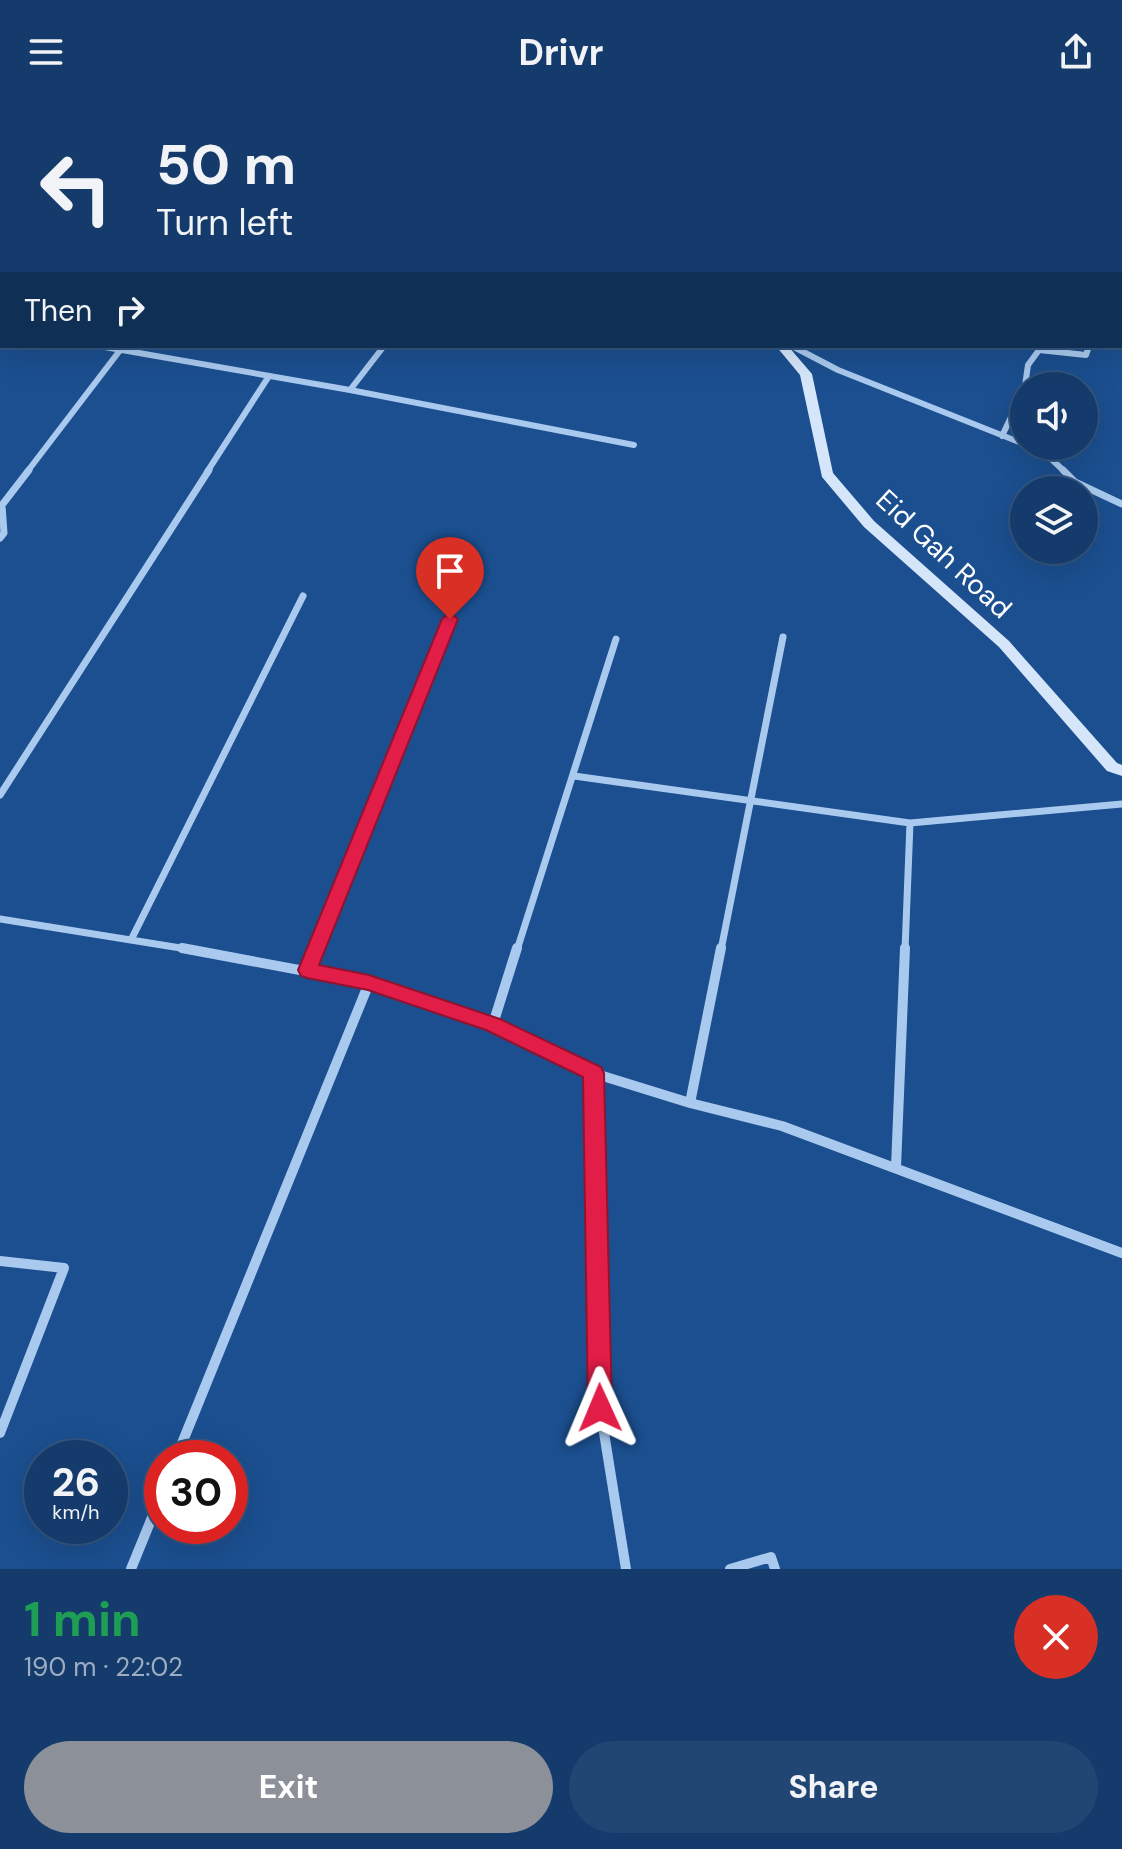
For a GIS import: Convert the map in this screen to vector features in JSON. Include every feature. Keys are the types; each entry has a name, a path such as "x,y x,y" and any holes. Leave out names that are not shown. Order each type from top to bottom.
{"street":[{"path":"0,538 4,533 2,505 122,348 634,445"},
{"path":"350,390 382,348"},
{"name":"Eid Gah Road","path":"784,348 806,374 827,474 869,524 1004,644 1112,767 1122,771"},
{"path":"796,348 838,370 1010,439"},
{"path":"1027,372 1039,350 1086,355 1088,348"},
{"path":"0,795 269,376"},
{"path":"1002,436 1010,419"},
{"path":"1052,460 1075,482 1122,504"},
{"path":"132,938 303,596"},
{"path":"307,970 450,619"},
{"path":"690,1103 783,637"},
{"path":"493,1024 616,639"},
{"path":"574,776 910,823 1122,804"},
{"path":"896,1167 910,823"},
{"path":"0,919 132,938 369,983 493,1024 593,1073 690,1103 782,1126 1122,1253"},
{"path":"183,1440 369,983"},
{"path":"593,1073 600,1408 626,1569"},
{"path":"0,1261 64,1268 0,1433"},
{"path":"131,1569 144,1537"},
{"path":"730,1569 771,1557 775,1569"}],"route":[{"path":"450,619 307,970 369,983 493,1024 593,1073 600,1408"}]}
